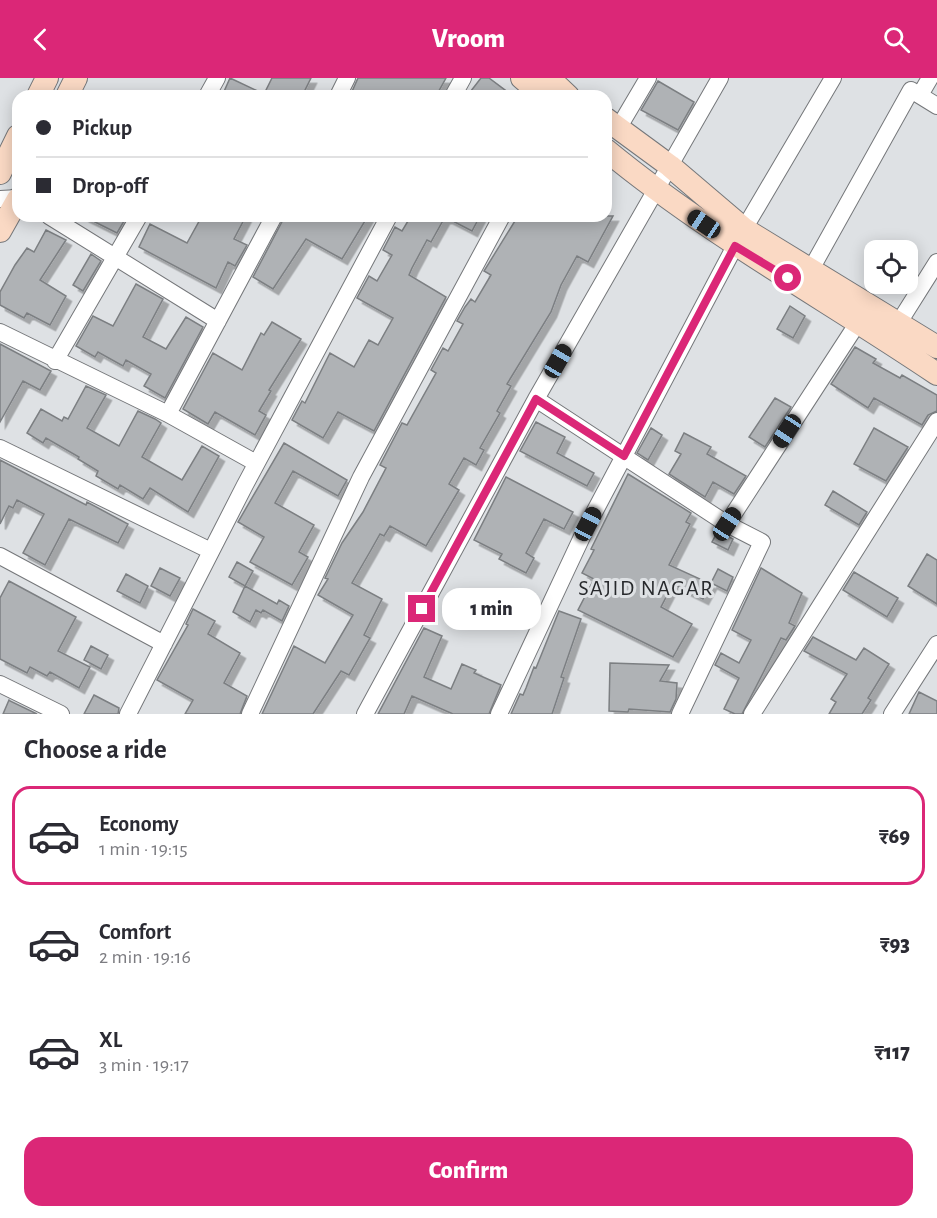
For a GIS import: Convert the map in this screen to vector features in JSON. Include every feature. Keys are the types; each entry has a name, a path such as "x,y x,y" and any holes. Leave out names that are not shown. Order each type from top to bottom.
{"main road":[{"path":"522,78 536,90"},
{"path":"549,78 562,90"},
{"path":"612,123 670,166 740,237 937,374"},
{"path":"0,173 12,148"},
{"path":"612,155 656,191 740,237 810,271 937,347"},
{"path":"0,231 12,210"}],"street":[{"path":"612,123 648,78"},
{"path":"365,714 536,399 720,78"},
{"path":"499,714 588,524 740,237 834,78"},
{"path":"920,96 930,78"},
{"path":"810,271 911,90 937,106"},
{"path":"59,222 218,321"},
{"path":"55,361 136,222"},
{"path":"168,414 271,222"},
{"path":"128,714 256,463 386,222"},
{"path":"250,714 361,477 499,222"},
{"path":"898,324 937,262"},
{"path":"727,524 859,321"},
{"path":"0,332 55,361 168,414 256,463"},
{"path":"536,399 727,524 762,542 680,714"},
{"path":"752,714 937,421"},
{"path":"0,448 212,551"},
{"path":"0,556 164,644"},
{"path":"892,714 937,644"},
{"path":"0,684 61,714"}],"building":[{"path":"230,78 256,90 225,90"},
{"path":"272,78 311,78 305,90 266,90"},
{"path":"358,78 446,78 439,90 353,90"},
{"path":"481,78 489,78 505,90 472,90"},
{"path":"658,81 694,102 678,130 641,110"},
{"path":"95,222 123,222 117,233"},
{"path":"199,222 243,222 234,239 247,245 235,266 228,262 216,288 139,247 150,224 187,243"},
{"path":"282,222 364,222 342,259 306,239 273,289 253,277"},
{"path":"407,222 442,222 431,242 427,240 409,275 446,297 374,431 338,412 323,438 292,420 302,401 305,403 330,353 354,367 369,340 378,345 393,318 357,298 369,276 377,281 392,255 383,250 395,227 402,231"},
{"path":"455,222 477,222 472,231"},
{"path":"514,222 610,222 588,262 577,256 561,285 551,312 507,384 511,386 497,411 500,413 480,448 484,450 476,465 464,458 449,484 459,490 426,546 390,526 384,536 380,534 352,583 382,599 364,635 370,638 349,675 341,671 313,714 262,714 294,646 325,663 353,615 318,595 328,579 325,578 342,543 363,512 386,468 380,465 402,423 407,425 436,373 431,370 443,348 448,351 463,324 457,321 471,299 475,302 491,275 484,271"},
{"path":"46,230 66,240 40,280 66,296 50,325 27,313 24,318 0,305 0,292 15,265 27,248 34,252"},
{"path":"91,254 101,261 83,291 73,285"},
{"path":"136,284 163,299 143,337 166,349 186,317 203,327 165,398 144,386 151,374 126,360 123,366 98,352 95,357 76,346 93,316 113,326"},
{"path":"790,306 805,316 793,338 777,329"},
{"path":"272,322 301,339 269,390 271,391 259,411 266,415 255,435 215,412 208,424 183,409 213,353 242,370 261,333 264,335"},
{"path":"0,344 51,371 40,390 23,381 0,422"},
{"path":"855,347 876,359 873,363 900,378 902,375 937,395 937,411 928,415 922,425 874,398 868,408 831,384"},
{"path":"86,386 106,395 87,428 119,446 138,411 155,419 161,423 142,457 182,480 202,446 219,456 188,512 150,488 143,499 120,485 118,489 96,476 98,471 78,459 79,457 46,438 43,443 27,433 41,409 62,421 64,417 68,419"},
{"path":"775,398 791,407 765,447 749,437"},
{"path":"536,422 565,437 557,453 594,473 587,486 520,451"},
{"path":"651,428 662,435 648,460 637,453"},
{"path":"874,428 908,447 886,481 854,464"},
{"path":"684,433 711,447 707,454 746,476 734,494 713,482 705,497 669,474 681,454 675,451"},
{"path":"284,443 347,480 338,496 293,471 275,503 314,525 299,552 308,557 292,585 250,562 264,537 238,522"},
{"path":"0,460 128,524 118,543 69,519 45,565 23,553 44,514 17,500 13,508 9,506 0,524"},
{"path":"628,474 691,513 686,522 690,524 669,565 711,584 703,599 673,584 661,607 692,624 673,657 578,610 594,579 582,573 594,550 591,549"},
{"path":"506,477 573,512 564,529 544,519 526,553 534,558 526,573 499,559 502,554 474,540"},
{"path":"833,491 867,512 859,525 825,505"},
{"path":"718,531 733,539 728,550 712,542"},
{"path":"927,554 937,560 937,604 908,586"},
{"path":"237,562 253,571 245,586 229,577"},
{"path":"160,568 180,578 170,596 151,586"},
{"path":"761,568 802,593 789,623 795,626 786,640 781,638 742,714 735,714 724,709 739,678 715,665 721,653 739,663 751,640 732,630"},
{"path":"718,569 733,577 727,591 711,583"},
{"path":"854,572 898,598 887,617 843,590"},
{"path":"126,574 148,586 140,603 117,591"},
{"path":"9,581 76,617 58,651 90,667 79,688 50,672 47,676 30,667 27,673 0,659 0,598"},
{"path":"245,586 277,604 279,600 289,606 282,621 263,610 261,613 256,610 250,622 233,612"},
{"path":"193,609 215,621 208,634 240,653 224,683 247,696 240,714 185,714 193,700 157,680 188,625 186,624"},
{"path":"559,611 581,619 561,677 564,678 552,714 511,714 520,694 523,695 534,667 536,668"},
{"path":"424,628 442,636 424,677 451,689 462,664 476,670 474,673 501,685 489,714 453,714 412,696 404,714 378,714"},
{"path":"813,637 856,660 864,648 889,664 868,698 871,700 862,714 829,714 836,702 831,699 847,674 804,651"},
{"path":"91,646 108,655 101,669 84,660"},
{"path":"610,663 669,665 660,681 677,683 676,699 670,712 629,709 628,712 609,711"},
{"path":"919,692 937,701 937,714 909,714"},
{"path":"94,695 119,708 118,714 84,714"},
{"path":"10,701 37,714 3,714"}],"district":[{"name":"SAJID NAGAR","path":"646,587"}],"route":[{"path":"422,609 536,399 624,456 735,246 788,278"}]}
